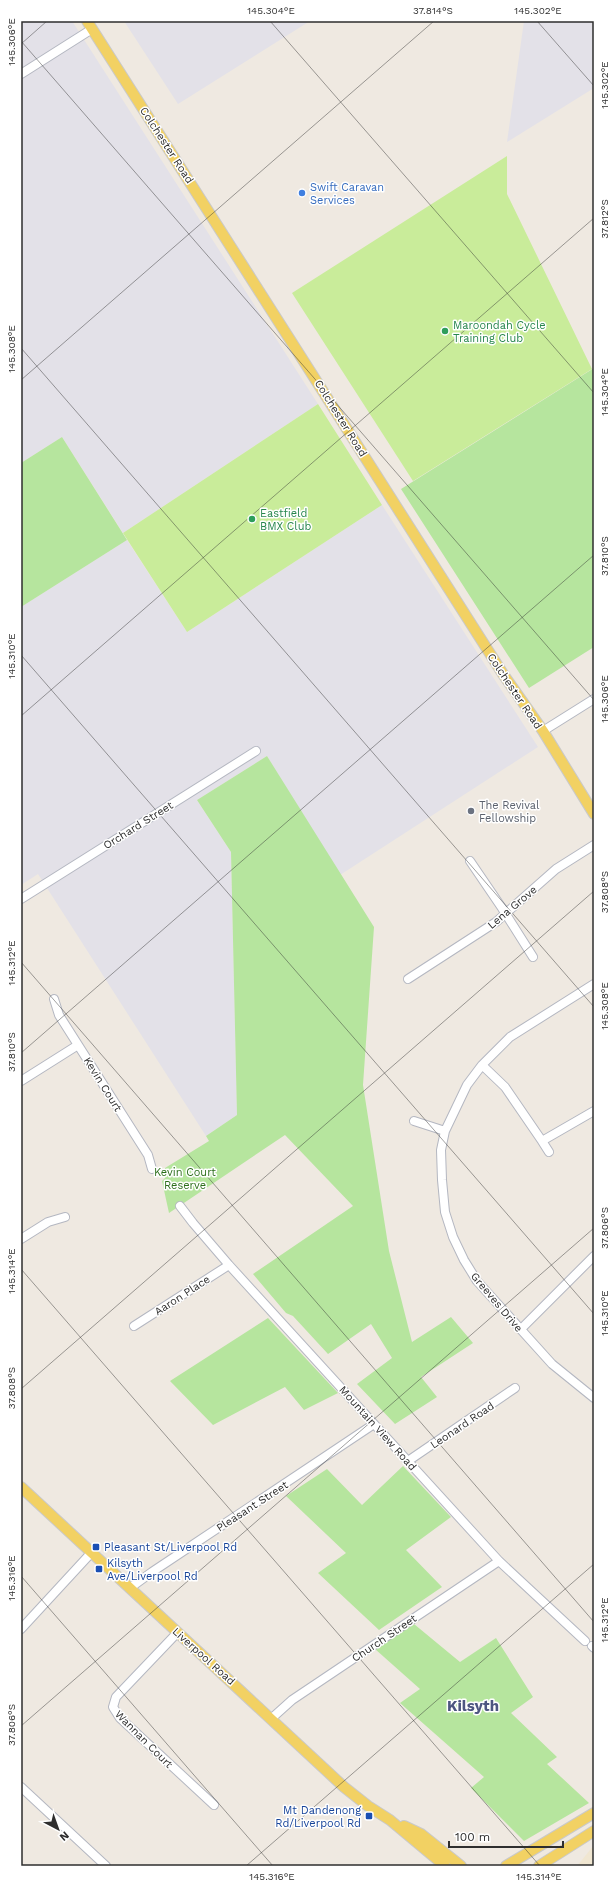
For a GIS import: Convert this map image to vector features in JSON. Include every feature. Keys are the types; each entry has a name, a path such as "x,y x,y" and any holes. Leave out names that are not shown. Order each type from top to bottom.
{"main road":[{"name":"Colchester Road","path":"90,25 503,674 543,731 594,814"},
{"name":"Liverpool Road","path":"21,1487 272,1718 344,1787 368,1806 390,1820 446,1866"},
{"path":"506,1866 594,1813"},
{"name":"Liverpool Road","path":"390,1820 422,1834 461,1866"},
{"path":"538,1866 594,1831"}],"street":[{"path":"21,74 90,25"},
{"path":"543,731 594,699"},
{"name":"Orchard Street","path":"21,899 256,751"},
{"name":"Lena Grove","path":"408,979 506,915 556,869 594,845"},
{"path":"470,861 533,957"},
{"name":"Greeves Drive","path":"594,984 510,1037 482,1065 467,1085 445,1131 441,1150 445,1212 453,1237 464,1260 477,1281 552,1364 594,1398"},
{"name":"Kevin Court","path":"54,999 59,1015 148,1155 152,1169"},
{"path":"21,1081 78,1045"},
{"path":"482,1065 505,1087 549,1152"},
{"path":"542,1141 594,1111"},
{"path":"414,1121 445,1131"},
{"name":"Mountain View Road","path":"180,1206 229,1265 499,1561 585,1640"},
{"path":"21,1239 48,1222 65,1217"},
{"path":"521,1329 594,1256"},
{"name":"Aaron Place","path":"134,1326 229,1265"},
{"name":"Leonard Road","path":"408,1461 515,1388"},
{"name":"Pleasant Street","path":"130,1588 374,1424"},
{"path":"21,1629 92,1552"},
{"name":"Church Street","path":"272,1718 292,1700 499,1561"},
{"name":"Wannan Court","path":"178,1632 116,1697 113,1707 120,1718 214,1805"},
{"path":"21,1787 106,1866"}],"shaded area":[{"path":"21,21 72,21 318,404 123,533 62,437 21,463"},
{"path":"124,21 310,21 178,104"},
{"path":"524,21 594,21 594,88 507,142"},
{"path":"382,505 538,747 340,875 267,756 197,800 231,852 237,1115 206,1136 38,874 21,885 21,607 127,540 187,632"},
{"path":"594,1845 594,1866 577,1866"}],"green space":[{"name":"Maroondah Cycle Training Club","path":"507,156 507,194 592,369 413,481 292,293"},
{"path":"594,368 594,647 529,688 401,489"},
{"name":"Eastfield BMX Club","path":"318,404 382,505 187,632 123,533"},
{"path":"62,437 127,540 21,607 21,463"},
{"name":"Kevin Court Reserve","path":"267,756 374,927 363,1085 389,1251 412,1342 451,1317 473,1343 421,1377 437,1397 395,1424 357,1384 392,1358 371,1324 328,1354 293,1316 286,1313 253,1274 353,1206 285,1135 169,1213 162,1181 165,1178 165,1168 209,1141 206,1136 237,1115 231,852 197,800"},
{"path":"268,1318 338,1393 304,1410 285,1387 213,1425 170,1381"},
{"path":"403,1466 451,1517 406,1550 442,1587 379,1630 318,1573 346,1553 286,1496 327,1469 362,1505"},
{"path":"414,1624 460,1662 496,1638 533,1697 511,1713 557,1757 547,1764 589,1803 524,1841 471,1788 484,1777 400,1703 420,1689 375,1649"}],"place":[{"name":"Swift Caravan Services","path":"302,193"},
{"name":"Maroondah Cycle Training Club","path":"445,331"},
{"name":"Eastfield BMX Club","path":"252,519"},
{"name":"The Revival Fellowship","path":"471,811"},
{"name":"Pleasant St/Liverpool Rd","path":"96,1547"},
{"name":"Kilsyth Ave/Liverpool Rd","path":"99,1569"},
{"name":"Mt Dandenong Rd/Liverpool Rd","path":"369,1816"}],"district":[{"name":"Kilsyth","path":"473,1706"}]}
